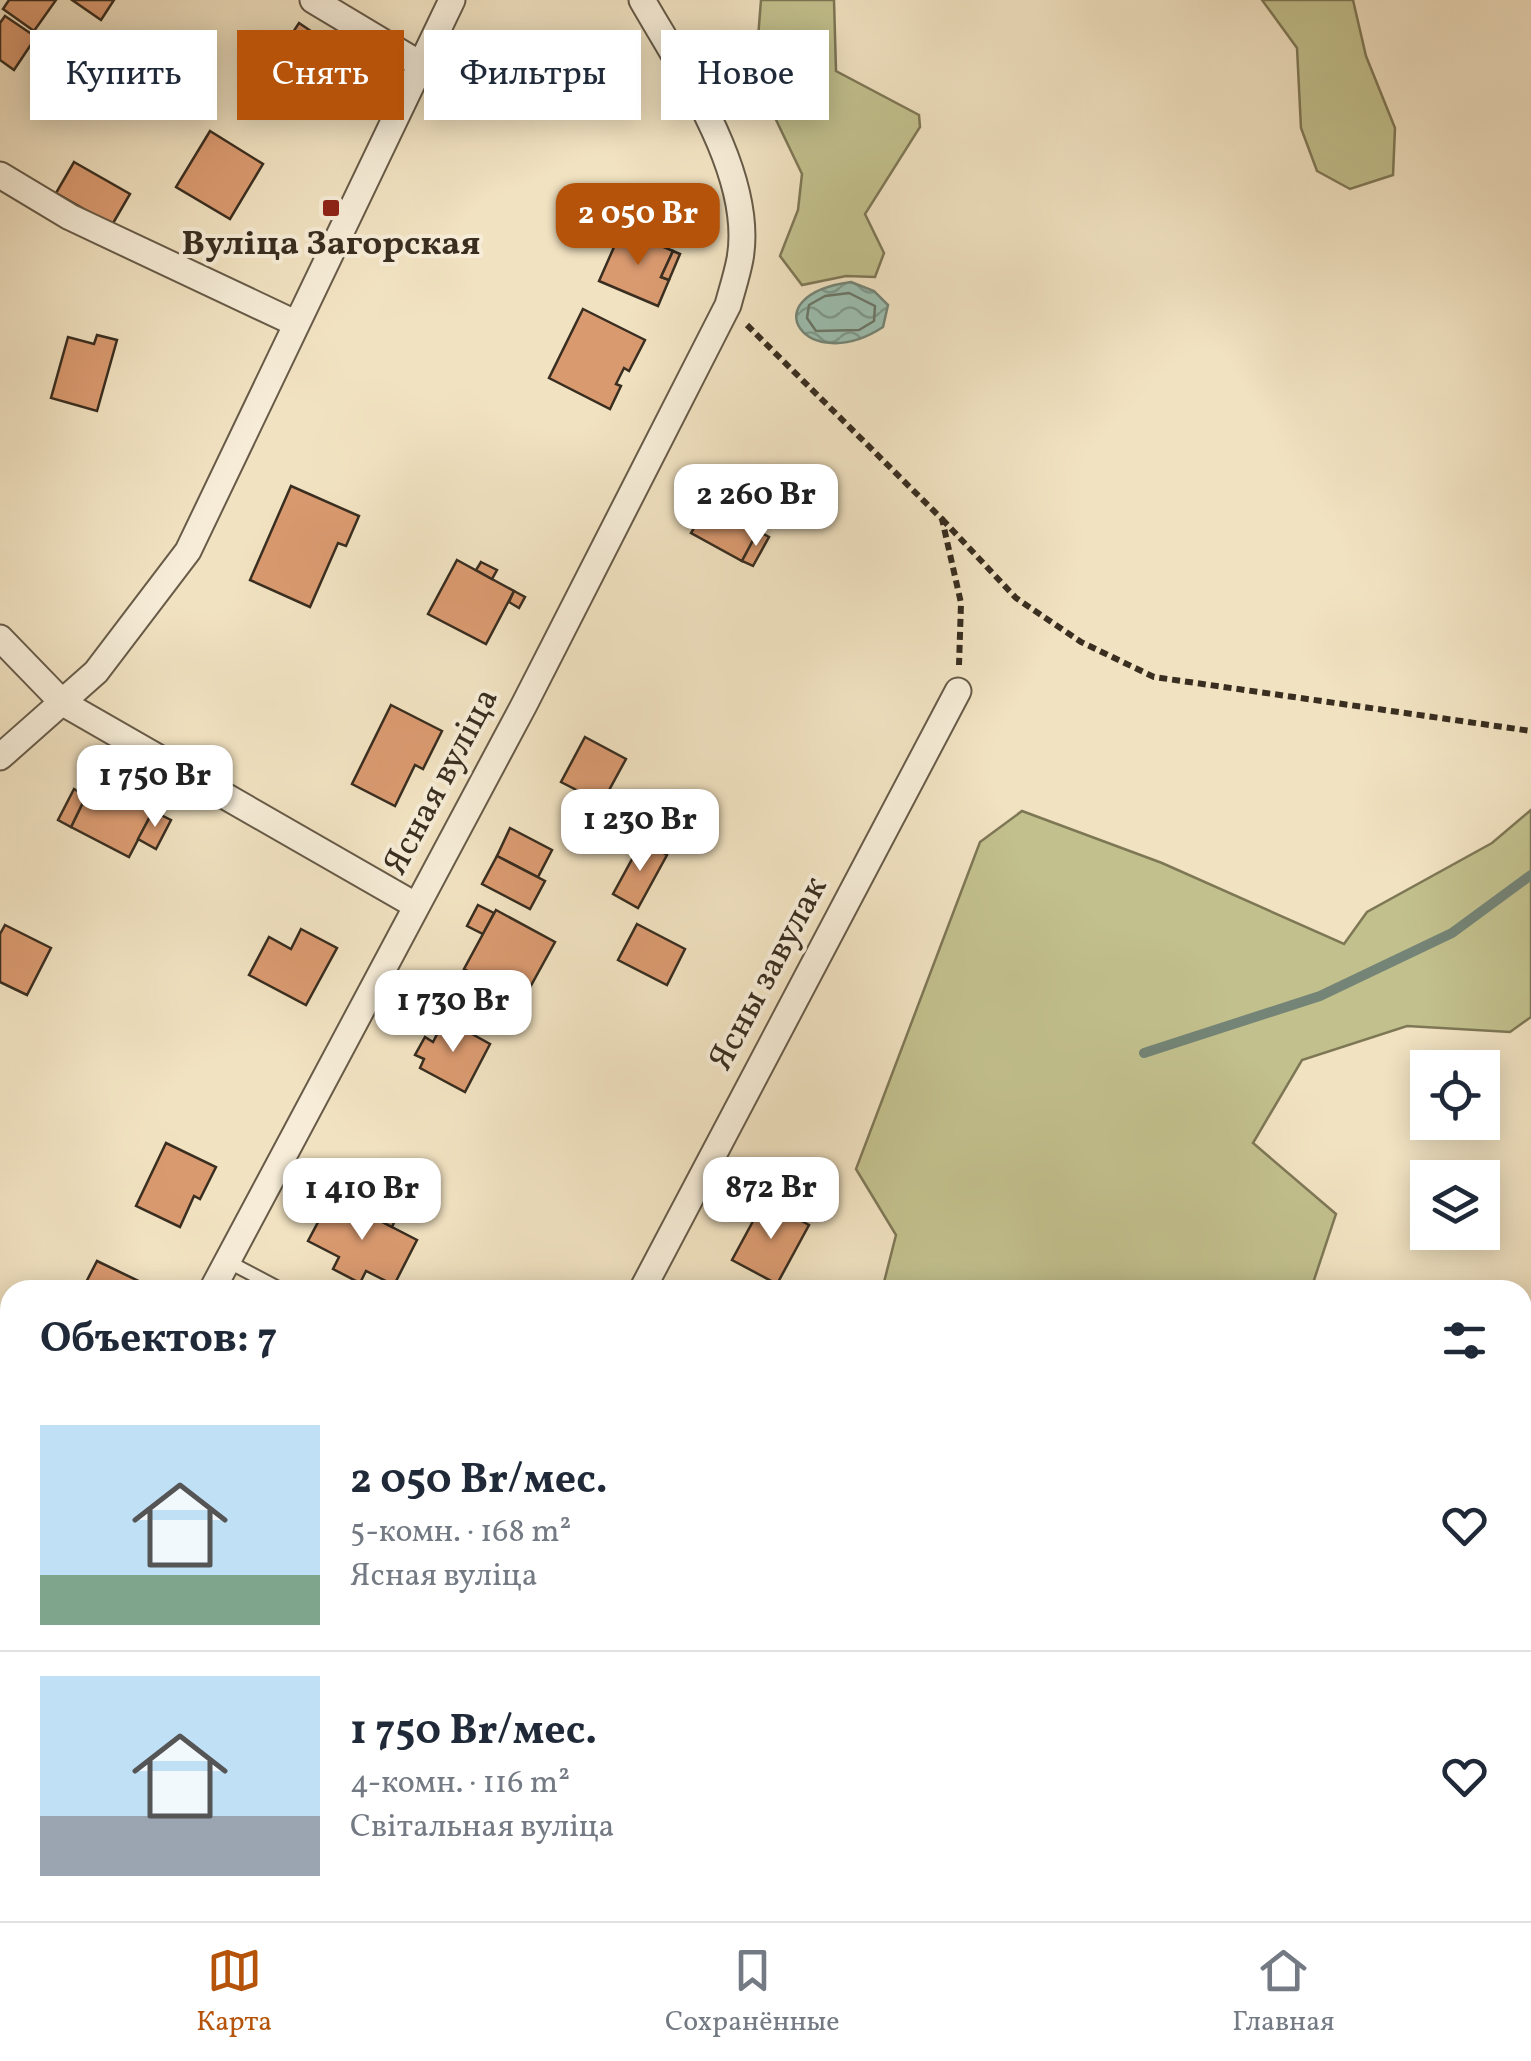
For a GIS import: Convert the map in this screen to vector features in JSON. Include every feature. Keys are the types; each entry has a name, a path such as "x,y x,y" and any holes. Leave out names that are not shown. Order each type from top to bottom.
{"street":[{"path":"0,757 7,746 96,672 188,551 295,323 424,66 314,0"},
{"path":"439,30 452,0"},
{"name":"Ясная вуліца","path":"217,1280 524,705 728,305 741,256 736,192 704,102 642,0"},
{"path":"0,174 70,217 295,323"},
{"path":"0,638 63,703 415,905"},
{"name":"Ясны завулак","path":"647,1280 958,691"}],"lane":[{"path":"227,1262 262,1280"}],"path":[{"path":"728,305 1016,598 1081,642 1154,677 1531,732"},
{"path":"942,520 961,603 958,691"}],"shaded area":[{"path":"761,0 834,0 836,71 919,115 920,127 865,214 884,253 875,277 846,276 802,285 780,256 798,210 802,174 776,120 829,120 829,30 759,30"},
{"path":"1262,0 1353,0 1366,56 1395,128 1393,175 1350,189 1317,171 1301,128 1297,48"},
{"path":"1531,810 1531,1017 1510,1032 1407,1026 1302,1060 1253,1143 1336,1214 1314,1280 885,1280 896,1235 856,1169 980,842 1022,811 1162,863 1344,944 1367,912 1492,843"}],"water":[{"path":"851,282 874,291 888,305 883,327 856,340 832,343 813,338 800,328 796,316 802,302 820,290"}],"building":[{"path":"9,0 56,0 35,30 3,9"},
{"path":"72,0 114,0 101,20"},
{"path":"5,16 30,33 30,46 14,70 0,60 0,23"},
{"path":"210,131 263,164 230,219 176,187"},
{"path":"74,162 130,194 112,225 56,193"},
{"path":"622,229 673,251 661,277 669,280 658,306 599,281"},
{"path":"673,251 680,254 669,280 661,277"},
{"path":"583,309 645,340 629,371 624,368 610,409 549,378"},
{"path":"97,335 117,340 97,411 51,398 68,337 94,344"},
{"path":"730,467 779,494 742,561 691,533"},
{"path":"291,486 359,516 346,546 338,543 310,607 250,580"},
{"path":"758,531 769,537 753,566 742,561"},
{"path":"457,560 514,591 486,644 428,614"},
{"path":"481,562 497,570 492,579 476,570"},
{"path":"514,591 525,597 519,608 509,602"},
{"path":"391,705 442,731 423,769 415,765 395,806 352,784"},
{"path":"585,737 626,759 602,803 561,782"},
{"path":"94,780 153,811 129,857 71,827"},
{"path":"74,789 86,796 71,827 58,820"},
{"path":"153,811 171,820 156,849 138,839"},
{"path":"510,828 552,850 538,877 497,856"},
{"path":"642,841 667,855 638,908 613,894"},
{"path":"497,856 545,881 530,909 482,884"},
{"path":"478,905 494,913 483,934 467,926"},
{"path":"496,910 555,942 523,1000 464,969"},
{"path":"637,924 685,949 667,985 618,960"},
{"path":"5,925 51,948 27,995 0,982 0,934"},
{"path":"301,929 337,948 306,1005 249,975 269,937 291,949"},
{"path":"445,1019 490,1044 465,1092 420,1068 424,1059 415,1055 425,1037 433,1042"},
{"path":"166,1143 216,1167 200,1199 194,1196 180,1227 136,1206"},
{"path":"332,1196 417,1240 397,1280 384,1280 366,1271 362,1280 354,1280 333,1269 339,1257 308,1241"},
{"path":"367,1201 397,1216 392,1227 362,1211"},
{"path":"764,1201 809,1225 779,1280 770,1280 732,1260"},
{"path":"97,1261 137,1280 87,1280"}],"waterway":[{"path":"1144,1053 1320,996 1452,933 1531,875"}],"place":[{"name":"Вуліца Загорская","path":"331,208"}]}
